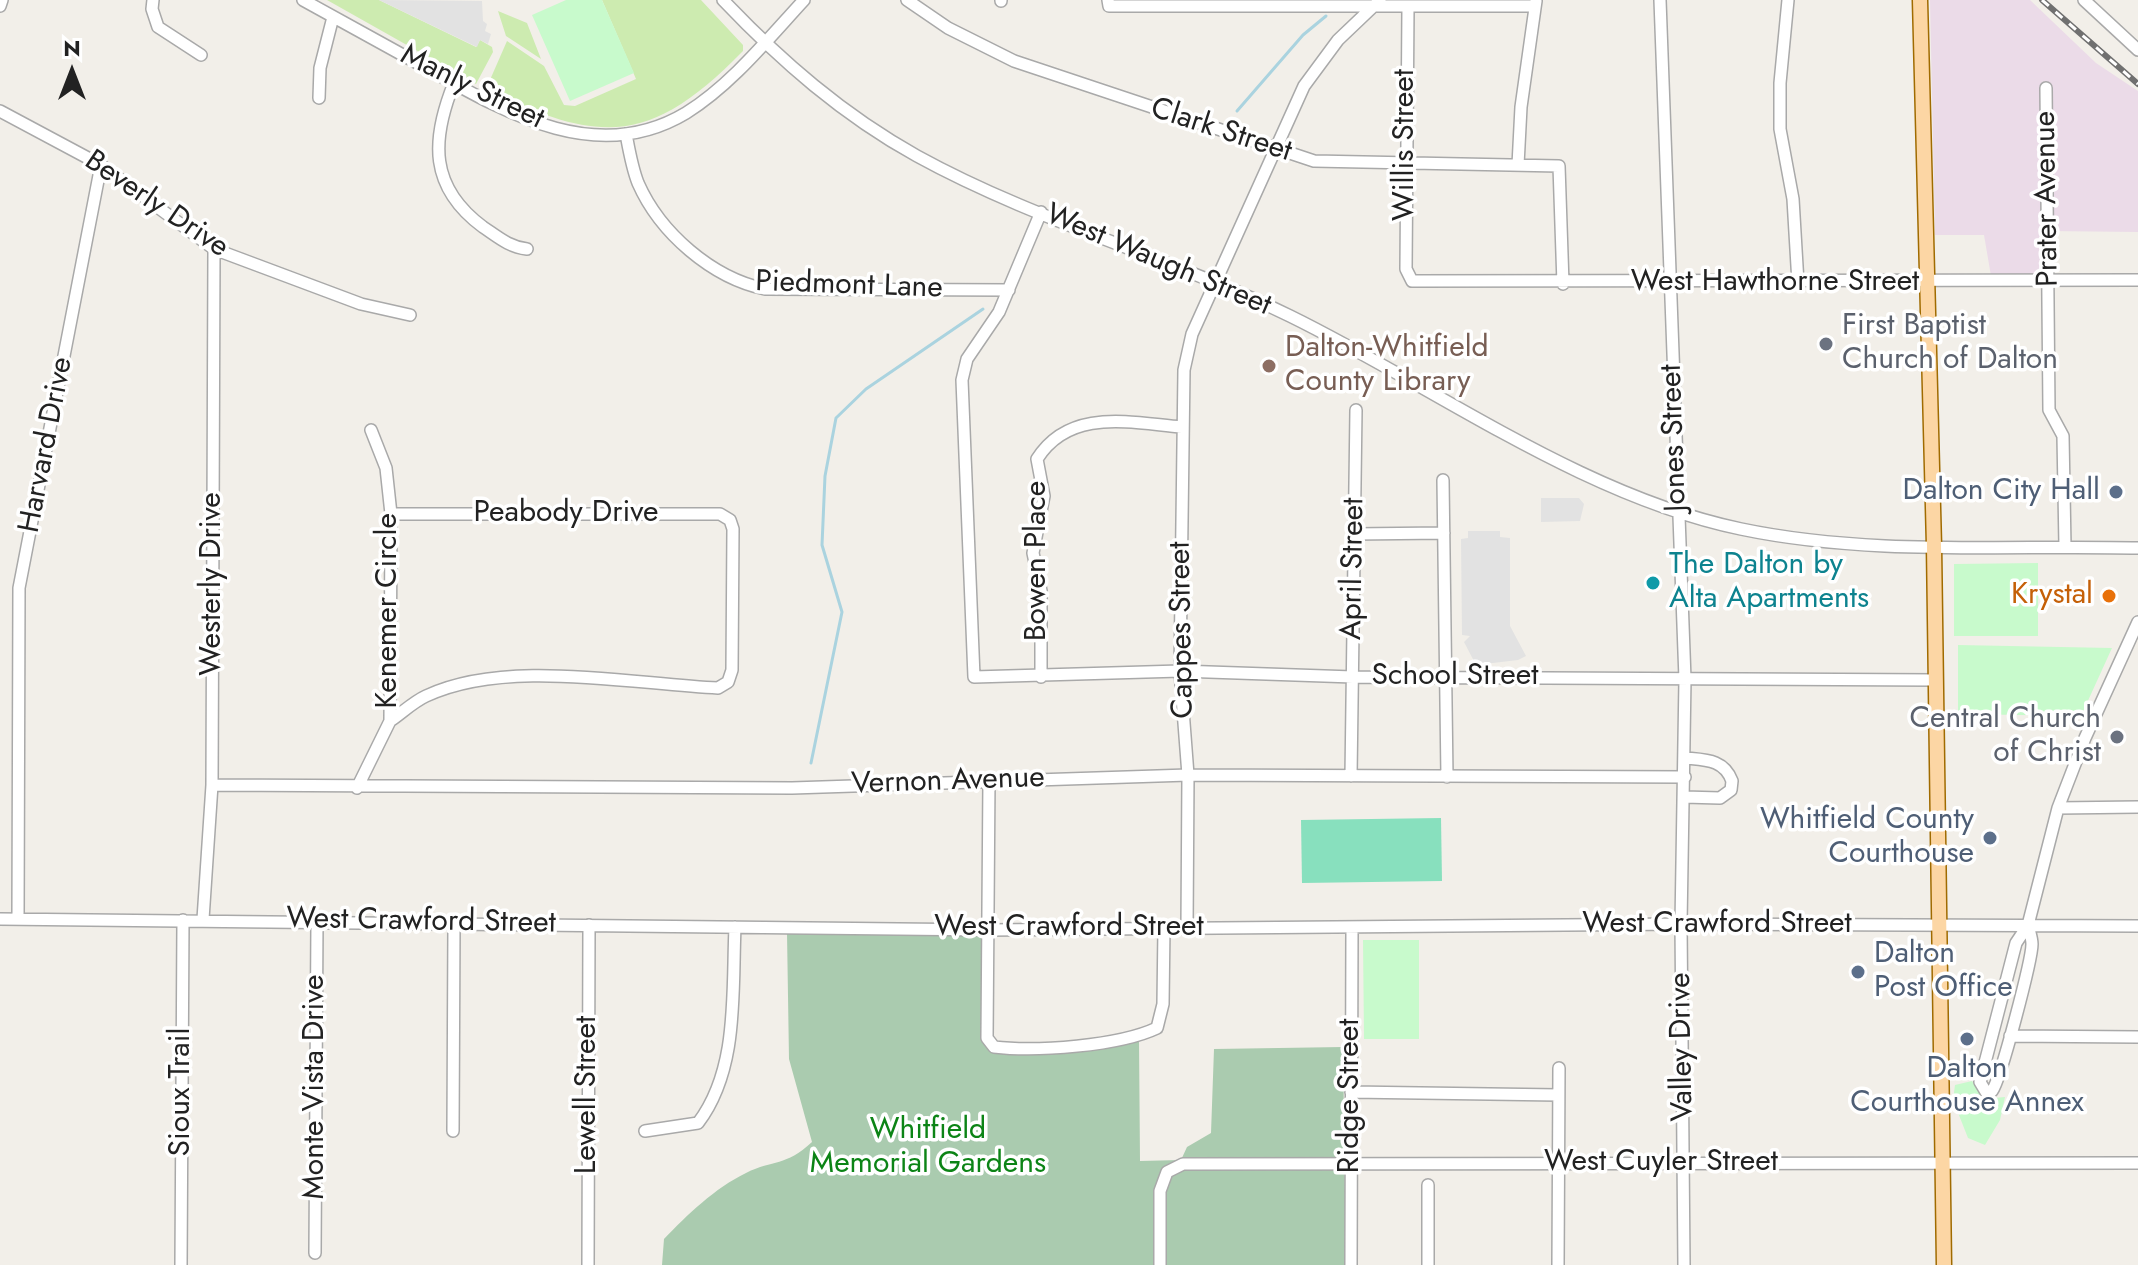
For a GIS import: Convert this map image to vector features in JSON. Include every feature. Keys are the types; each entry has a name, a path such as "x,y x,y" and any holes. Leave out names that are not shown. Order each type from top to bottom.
{"main road":[{"path":"1920,0 1934,546 1944,1265"}],"street":[{"path":"0,6 2,0"},
{"path":"153,0 158,27 201,55"},
{"name":"Manly Street","path":"303,0 454,83 546,127 587,136 626,134 665,124 692,109 717,90 804,0"},
{"name":"West Waugh Street","path":"723,0 816,89 897,144 949,173 1215,281 1374,358 1565,467 1677,511 1738,529 1807,540 1934,546 2138,548"},
{"name":"Jones Street","path":"1660,0 1685,679 1681,924"},
{"path":"1788,0 1780,83 1780,129 1793,199 1798,283"},
{"path":"2084,0 2138,50"},
{"name":"Clark Street","path":"914,2 986,49 1014,61 1273,150 1328,162 1559,166 1563,284"},
{"path":"1108,3 1377,3 1408,7 1536,3 1521,107 1518,165"},
{"name":"Cappes Street","path":"1187,927 1188,775 1180,671 1184,370 1192,334 1304,86 1338,40 1377,3"},
{"name":"Willis Street","path":"1408,7 1406,269 1412,281"},
{"path":"319,98 320,68 333,17"},
{"path":"454,83 438,127 438,159 443,177 462,209 475,221 507,244 527,249"},
{"name":"Prater Avenue","path":"2046,88 2051,282 2049,410 2063,436 2065,547"},
{"name":"Beverly Drive","path":"0,111 101,165 214,249 348,299 410,315"},
{"name":"Piedmont Lane","path":"626,134 637,182 656,212 703,262 747,285 765,289 1009,290"},
{"name":"Harvard Drive","path":"18,919 16,681 19,588 101,165"},
{"path":"1009,290 1041,212"},
{"name":"Westerly Drive","path":"203,919 212,785 214,249"},
{"name":"West Hawthorne Street","path":"1412,281 1563,284 2138,280"},
{"name":"School Street","path":"1009,290 964,370 965,486 974,677 1180,671 1353,677 1935,680"},
{"name":"April Street","path":"1351,776 1356,410"},
{"name":"Bowen Place","path":"1041,677 1041,591 1033,553 1044,496 1037,459 1062,432 1086,423 1182,427"},
{"name":"Kenemer Circle","path":"357,788 390,721 391,514 386,468 371,430"},
{"path":"1443,480 1447,777"},
{"name":"Peabody Drive","path":"390,721 425,696 490,680 557,674 637,684 718,688 728,682 732,670 733,529 730,520 720,514 391,514"},
{"path":"1354,534 1444,533"},
{"path":"2028,925 2032,944 2010,1036 1997,1084 1992,1091 1986,1092 1980,1082 1991,1036 2016,943 2028,925 2058,808 2138,622"},
{"path":"1684,797 1720,798 1731,790 1732,781 1722,765 1710,760 1685,758"},
{"name":"Vernon Avenue","path":"212,785 357,788 912,786 989,779 1188,775 1685,777"},
{"path":"989,779 987,1038 994,1047 1018,1050 1140,1036 1157,1028 1163,1004 1164,927"},
{"path":"2058,808 2138,807"},
{"name":"West Crawford Street","path":"0,919 317,920 988,930 1681,924 2138,926"},
{"name":"Sioux Trail","path":"181,1265 183,920"},
{"name":"Monte Vista Drive","path":"315,1253 317,920"},
{"path":"453,1131 454,923"},
{"name":"Valley Drive","path":"1681,924 1684,1265"},
{"name":"Lewell Street","path":"588,1265 589,925"},
{"path":"645,1131 698,1123 722,1084 731,1015 735,927"},
{"name":"Ridge Street","path":"1351,1265 1352,928"},
{"path":"2010,1036 2138,1037"},
{"path":"1558,1265 1559,1068"},
{"path":"1351,1092 1558,1095"},
{"name":"West Cuyler Street","path":"1160,1265 1160,1191 1167,1172 1183,1164 2138,1163"},
{"path":"1428,1185 1428,1265"}],"shaded area":[{"path":"379,0 482,1 483,21 487,24 485,31 491,34 488,44 480,40 477,47"},
{"path":"1930,0 2030,0 2096,63 2138,91 2138,232 2046,231 2046,274 1991,276 1984,235 1935,235"},
{"path":"1541,498 1579,498 1584,504 1580,521 1541,522"},
{"path":"1468,531 1500,531 1500,537 1510,538 1510,626 1526,656 1518,660 1476,665 1464,642 1470,636 1462,635 1461,539 1468,538"}],"green space":[{"path":"327,0 379,0 476,47 480,40 492,47 493,52 476,84"},
{"path":"566,0 602,0 634,73 570,101 532,15"},
{"path":"602,0 701,0 743,45 743,51 711,82 681,104 652,119 624,126 594,127 562,120 486,89 507,41 544,66 564,105 575,106 636,79"},
{"path":"498,11 527,23 541,59 506,36"},
{"path":"2038,563 2038,636 1954,636 1954,564"},
{"path":"1958,645 2112,648 2081,716 1958,714"},
{"path":"1441,818 1442,881 1302,883 1301,820"},
{"name":"Whitfield Memorial Gardens","path":"787,933 983,933 982,1031 988,1049 999,1053 1139,1040 1140,1161 1181,1160 1187,1147 1211,1133 1214,1049 1343,1047 1346,1265 662,1265 664,1239 702,1203 735,1179 787,1159 812,1142 789,1059"},
{"path":"1363,940 1419,940 1419,1039 1364,1039"},
{"path":"1972,1081 1983,1099 2005,1097 2000,1120 1985,1145 1968,1138 1953,1100 1955,1085"}],"waterway":[{"path":"1237,111 1303,35 1326,16"},
{"path":"811,763 842,612 822,545 825,476 836,418 866,389 983,309"}],"railway":[{"path":"2042,0 2138,84"}],"place":[{"name":"First Baptist Church of Dalton","path":"1826,344"},
{"name":"Dalton-Whitfield County Library","path":"1269,366"},
{"name":"Dalton City Hall","path":"2116,492"},
{"name":"The Dalton by Alta Apartments","path":"1653,583"},
{"name":"Krystal","path":"2109,596"},
{"name":"Central Church of Christ","path":"2117,737"},
{"name":"Whitfield County Courthouse","path":"1990,838"},
{"name":"Dalton Post Office","path":"1858,972"},
{"name":"Dalton Courthouse Annex","path":"1967,1039"}]}
